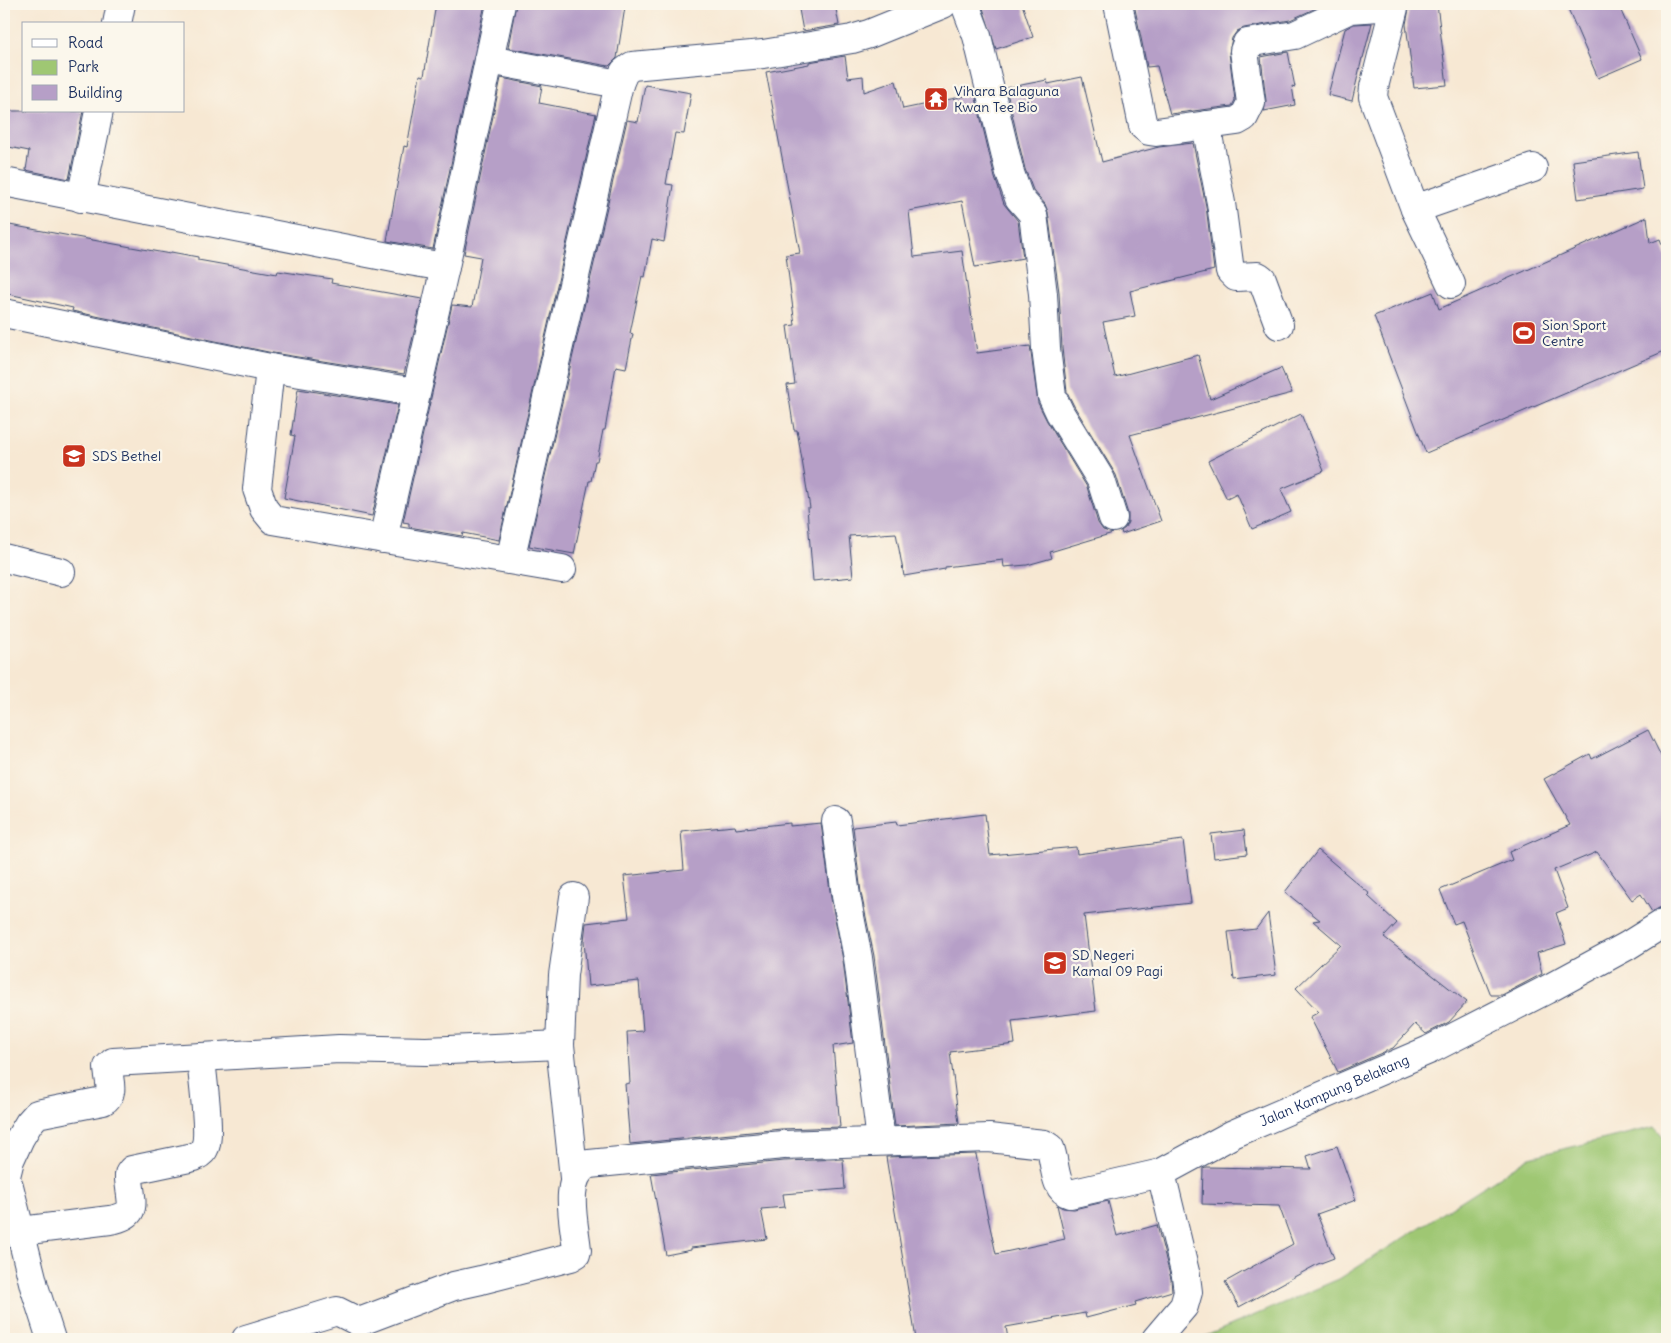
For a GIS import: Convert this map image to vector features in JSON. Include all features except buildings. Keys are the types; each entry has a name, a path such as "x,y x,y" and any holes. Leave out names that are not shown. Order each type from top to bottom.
{"street":[{"path":"117,22 121,4"},
{"path":"382,539 445,267 501,4"},
{"path":"510,560 619,84 624,72 632,66 763,54 852,39 943,4"},
{"path":"965,4 978,36 1010,173 1019,198 1033,214 1043,294 1046,349 1052,396 1101,480 1113,518"},
{"path":"1118,4 1143,126 1149,131 1156,132 1237,120 1244,117 1251,103 1244,50 1247,43 1296,35 1350,9 1394,5 1373,97 1415,209 1451,284"},
{"path":"489,60 619,84"},
{"path":"81,198 99,112"},
{"path":"1206,125 1221,203 1230,271 1236,277 1258,276 1262,278 1280,325"},
{"path":"1415,209 1533,168"},
{"path":"4,182 389,258 445,267"},
{"path":"4,313 270,368 415,392"},
{"path":"270,368 257,490 264,509 273,520 562,569"},
{"path":"4,558 60,572"},
{"path":"574,1178 582,1167 589,1164 783,1145 881,1141 858,958 846,896 836,821"},
{"path":"246,1339 337,1311 359,1322 454,1286 571,1257 576,1254 578,1250 572,1193 574,1178 560,1045 563,975 574,897"},
{"name":"Jalan Kampung Belakang","path":"881,1141 989,1138 1044,1144 1052,1152 1058,1184 1065,1193 1070,1194 1161,1173 1233,1134 1428,1050 1554,986 1627,946 1667,921"},
{"path":"51,1339 36,1293 9,1186 4,1184 10,1160 29,1123 37,1114 103,1101 108,1098 111,1092 109,1064 113,1062 338,1049 426,1051 560,1045"},
{"path":"21,1231 124,1217 129,1214 131,1209 129,1179 132,1170 194,1157 202,1153 206,1146 207,1132 201,1057"},
{"path":"1156,1339 1184,1306 1188,1292 1186,1276 1161,1173"}],"green space":[{"path":"1655,1127 1667,1141 1667,1339 1199,1339 1339,1279 1530,1157"}],"place":[{"name":"Vihara Balaguna Kwan Tee Bio","path":"936,99"},
{"name":"Sion Sport Centre","path":"1524,333"},
{"name":"SDS Bethel","path":"74,456"},
{"name":"SD Negeri Kamal 09 Pagi","path":"1055,963"}]}
